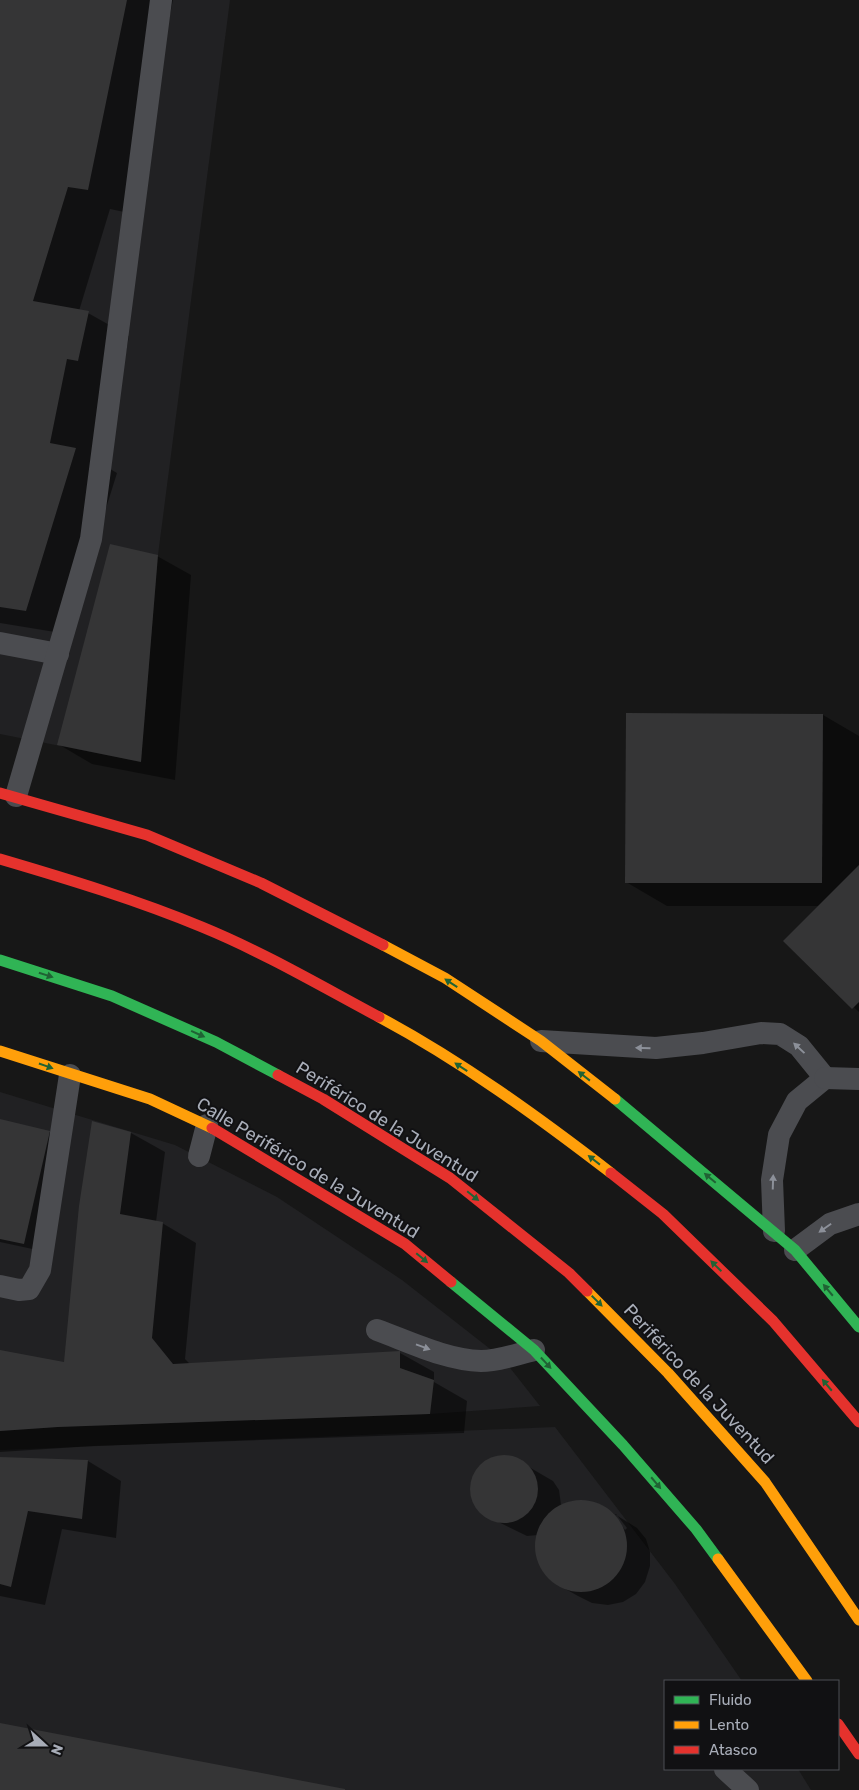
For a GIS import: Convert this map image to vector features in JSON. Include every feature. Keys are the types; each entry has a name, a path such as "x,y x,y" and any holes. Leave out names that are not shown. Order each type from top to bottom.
{"main road":[{"path":"8,794 147,835 261,884 362,933 445,978 541,1041 774,1231 795,1250 859,1327"},
{"path":"0,859 76,880 203,927 294,971 416,1037 545,1122 663,1214 773,1321 859,1422"},
{"name":"Periférico de la Juventud","path":"0,960 112,996 216,1042 324,1099 450,1178 569,1273 668,1373 765,1482 859,1620"},
{"name":"Calle Periférico de la Juventud","path":"0,1051 70,1075 150,1099 207,1125 405,1244 534,1350 623,1445 696,1529 806,1680"},
{"path":"839,1725 859,1754"}],"lane":[{"path":"8,794 58,654 91,539 161,0"},
{"path":"0,643 58,654"},
{"path":"541,1041 656,1048 703,1043 761,1033 780,1034 799,1046 825,1078"},
{"path":"0,1286 19,1290 29,1289 40,1270 70,1075"},
{"path":"774,1231 772,1180 779,1135 797,1101 825,1078 859,1079"},
{"path":"198,1156 207,1125"},
{"path":"795,1250 830,1224 859,1214"},
{"path":"377,1330 445,1355 480,1361 497,1360 534,1350"},
{"path":"726,1770 748,1790"}],"shaded area":[{"path":"0,0 230,0 158,555 141,762 0,734"},
{"path":"0,1092 175,1145 277,1197 402,1280 503,1359 540,1406 430,1414 58,1427 0,1431"},
{"path":"555,1427 675,1584 741,1680 664,1680 664,1770 799,1770 811,1790 0,1790 0,1450"}],"building":[{"path":"0,0 127,0 88,190 68,187 33,301 89,311 78,361 67,359 50,443 76,448 26,611 0,607"},
{"path":"110,544 158,555 141,762 57,745"},
{"path":"626,713 823,714 822,883 625,883"},
{"path":"859,865 859,1002 852,1009 783,941"},
{"path":"0,1119 50,1131 24,1244 0,1239"},
{"path":"92,1121 131,1132 120,1214 163,1222 152,1338 173,1364 400,1351 400,1368 434,1380 430,1414 58,1427 0,1431 0,1350 64,1362 79,1206"},
{"path":"504,1455 517,1458 528,1465 535,1476 538,1489 535,1502 528,1513 517,1520 504,1523 491,1520 480,1513 473,1502 470,1489 473,1476 480,1465 491,1458"},
{"path":"0,1457 88,1460 82,1519 28,1511 11,1587 0,1584"},
{"path":"581,1500 599,1503 614,1513 624,1528 627,1546 624,1564 614,1579 599,1589 581,1592 563,1589 548,1579 538,1564 535,1546 538,1528 548,1513 563,1503"},
{"path":"0,1723 345,1789 345,1790 0,1790"}],"traffic: fast":[{"path":"0,960 112,996 216,1042 278,1075"},
{"path":"615,1099 795,1250 859,1327"},
{"path":"451,1282 534,1350 623,1445 696,1529 718,1559"}],"traffic: slow":[{"path":"383,945 445,978 541,1041 615,1099"},
{"path":"379,1017 439,1052 498,1090 611,1173"},
{"path":"0,1051 150,1099 212,1128"},
{"path":"587,1291 668,1373 765,1482 859,1620"},
{"path":"718,1559 806,1680"}],"traffic: jam":[{"path":"0,793 147,835 261,883 383,945"},
{"path":"0,859 77,882 202,927 270,958 379,1017"},
{"path":"278,1075 323,1099 450,1178 569,1273 587,1291"},
{"path":"212,1128 405,1244 451,1282"},
{"path":"611,1173 663,1214 773,1321 859,1422"},
{"path":"839,1725 859,1754"}]}
